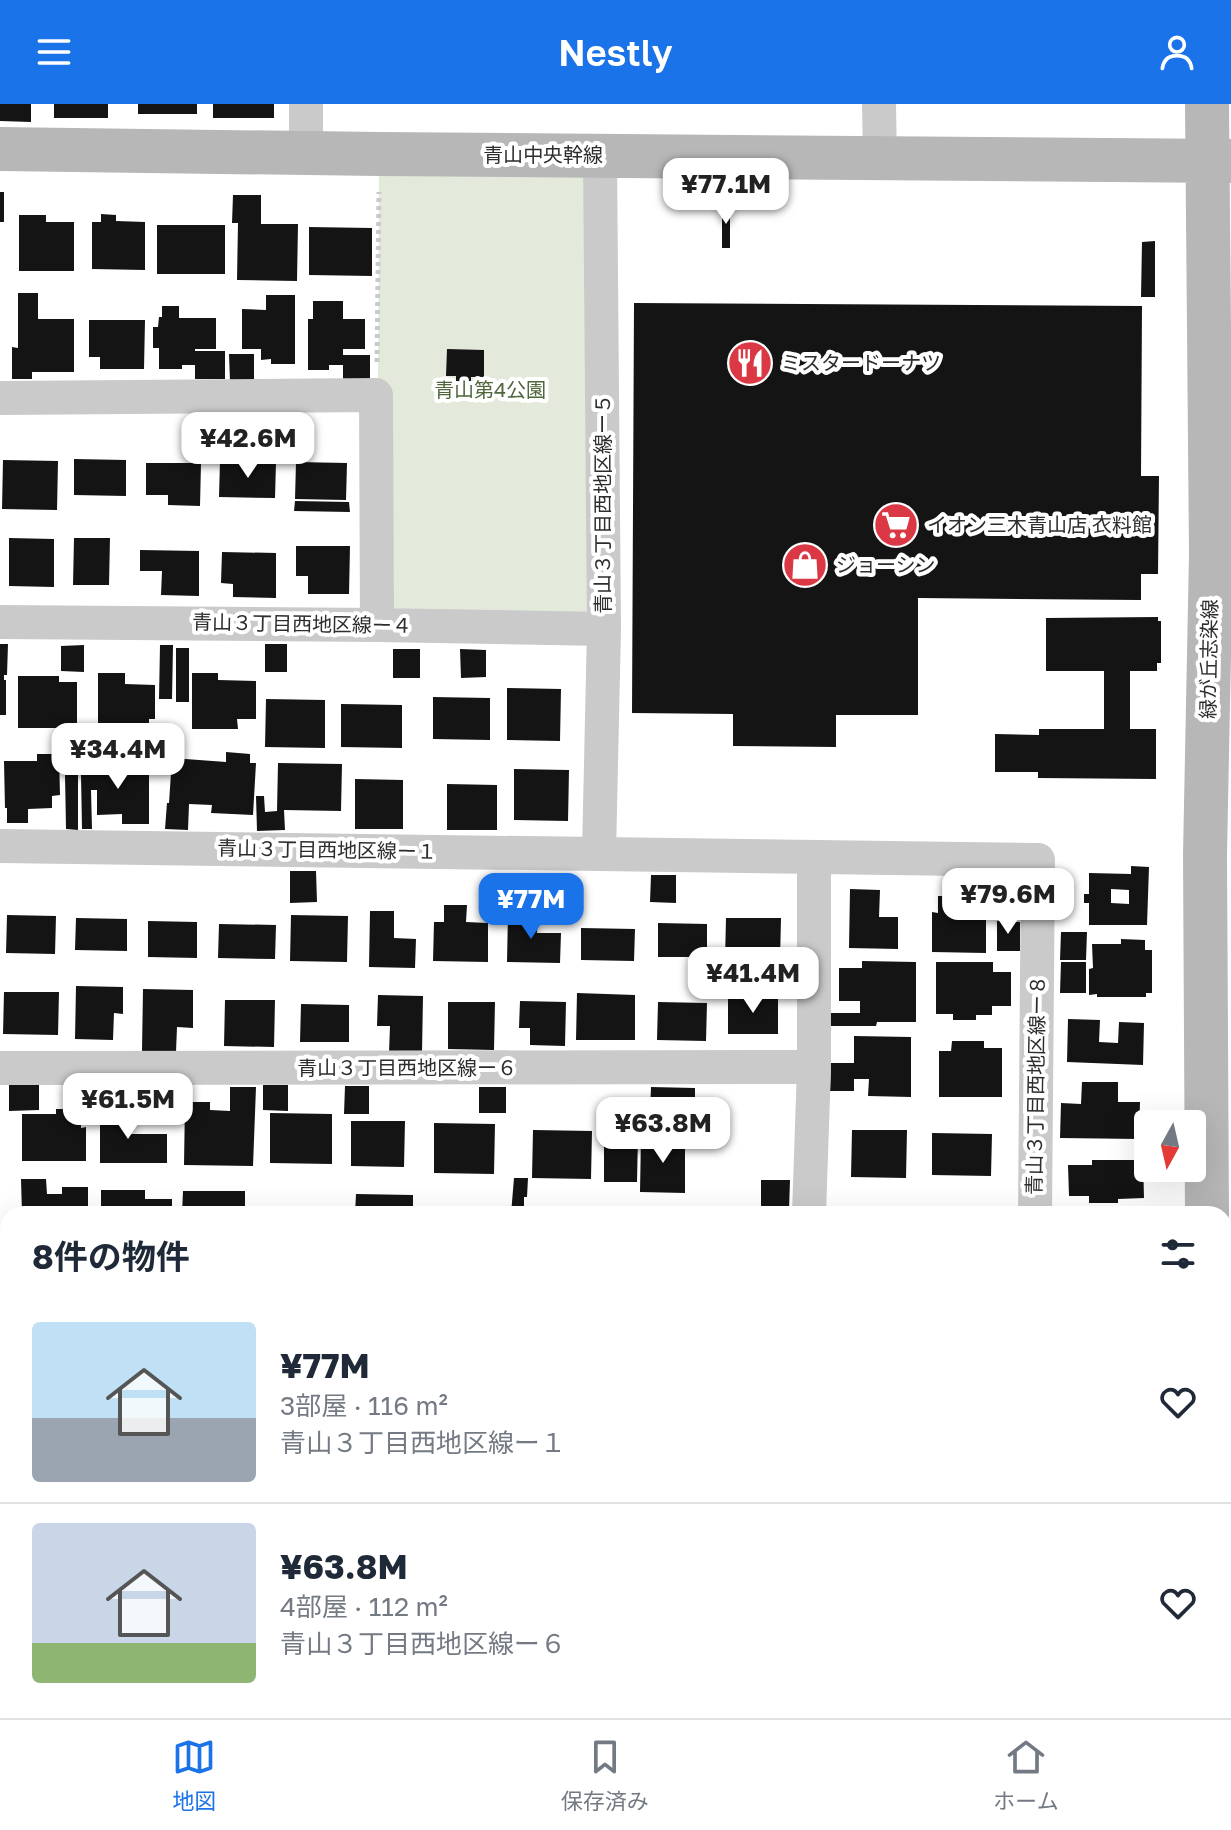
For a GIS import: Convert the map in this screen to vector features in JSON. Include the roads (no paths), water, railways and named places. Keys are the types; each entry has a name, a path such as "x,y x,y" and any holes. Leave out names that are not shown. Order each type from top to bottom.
{"street":[{"path":"306,104 306,153"},
{"path":"879,104 880,157"},
{"name":"緑が丘志染線","path":"1207,104 1219,160 1205,855 1207,1206"},
{"name":"青山中央幹線","path":"0,149 1219,160"},
{"name":"青山３丁目西地区線ー５","path":"599,853 604,629 600,155"},
{"path":"0,398 376,395 377,625"},
{"name":"青山３丁目西地区線ー４","path":"0,622 604,629"},
{"name":"青山３丁目西地区線ー１","path":"0,846 1038,860"},
{"path":"809,1206 814,1067 814,857"},
{"name":"青山３丁目西地区線ー８","path":"1035,1206 1038,860"},
{"name":"青山３丁目西地区線ー６","path":"0,1068 814,1067"}],"place":[{"name":"ミスタードーナツ","path":"750,363"},
{"name":"イオン三木青山店 衣料館","path":"896,525"},
{"name":"ジョーシン","path":"805,565"}],"park label":[{"name":"青山第4公園","path":"490,390"}]}
